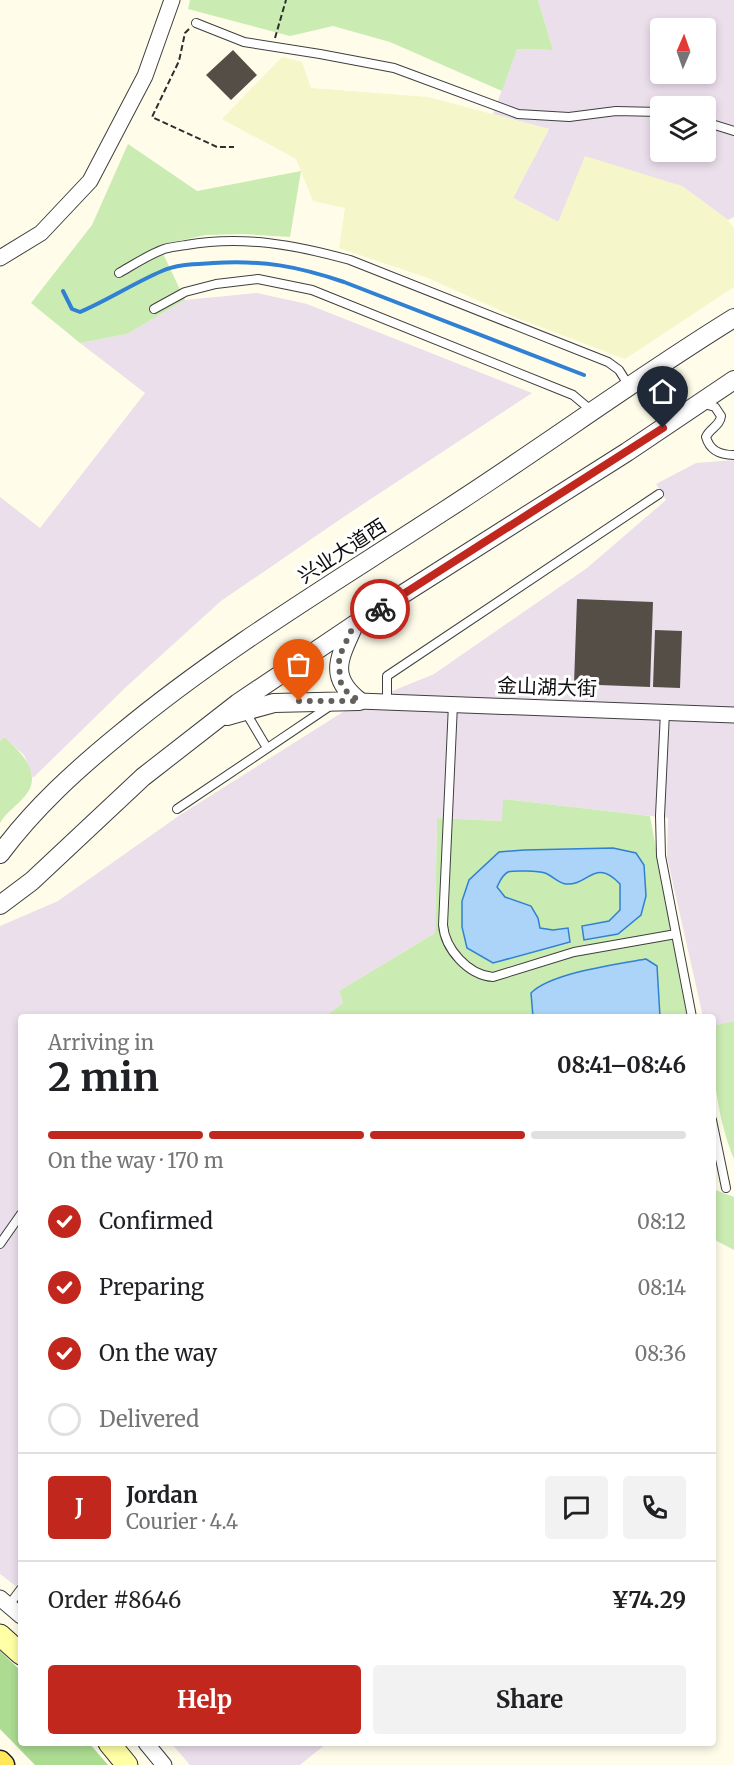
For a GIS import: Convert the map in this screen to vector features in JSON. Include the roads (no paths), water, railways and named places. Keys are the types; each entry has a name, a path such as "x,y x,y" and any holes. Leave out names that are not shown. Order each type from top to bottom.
{"main road":[{"path":"0,1635 18,1651"},
{"path":"111,1746 127,1765"},
{"path":"0,1762 3,1765"}],"street":[{"path":"0,258 41,233 90,181 145,76 172,0"},
{"name":"兴业大道西","path":"0,854 21,825 72,775 183,684 734,318"},
{"path":"0,905 32,881 143,777 272,678 627,452 734,380"},
{"path":"354,625 339,657 339,670 340,681 347,692 359,701"},
{"path":"199,732 229,715 274,703 359,701"},
{"name":"金山湖大街","path":"359,701 734,715"},
{"path":"5,1602 18,1613"},
{"path":"148,1746 164,1765"}],"lane":[{"path":"196,23 244,42 394,68 518,114 569,117 616,111 650,112"},
{"path":"716,125 734,131"},
{"path":"119,273 165,249 202,242 243,240 279,243 317,251 350,260 608,362 619,370 630,386"},
{"path":"154,309 184,292 216,284 258,279 312,290 573,395 592,411"},
{"path":"700,403 715,407 721,416 719,423 708,432 706,438 708,444 714,452 734,455"},
{"path":"387,701 387,676 659,494"},
{"path":"177,808 338,701"},
{"path":"453,704 443,925 444,936 450,948 471,970 481,976 493,977 574,952 676,934"},
{"path":"245,711 267,748"},
{"path":"665,712 660,816 661,856 691,1014"},
{"path":"716,1139 726,1188"},
{"path":"0,1244 18,1219"},
{"path":"5,1602 18,1591"}],"water":[{"path":"613,848 636,853 644,865 646,896 641,915 618,934 584,940 582,926 609,921 620,910 620,884 611,876 598,873 566,884 545,873 511,871 501,878 497,887 505,897 531,906 538,918 540,928 553,930 568,928 570,942 493,963 467,948 462,927 462,901 469,880 499,852"},
{"path":"646,959 657,966 660,1014 533,1014 531,993 540,986 585,970"}],"waterway":[{"path":"63,291 72,309 80,312 174,267 231,262 280,265 344,282 584,375"}]}
